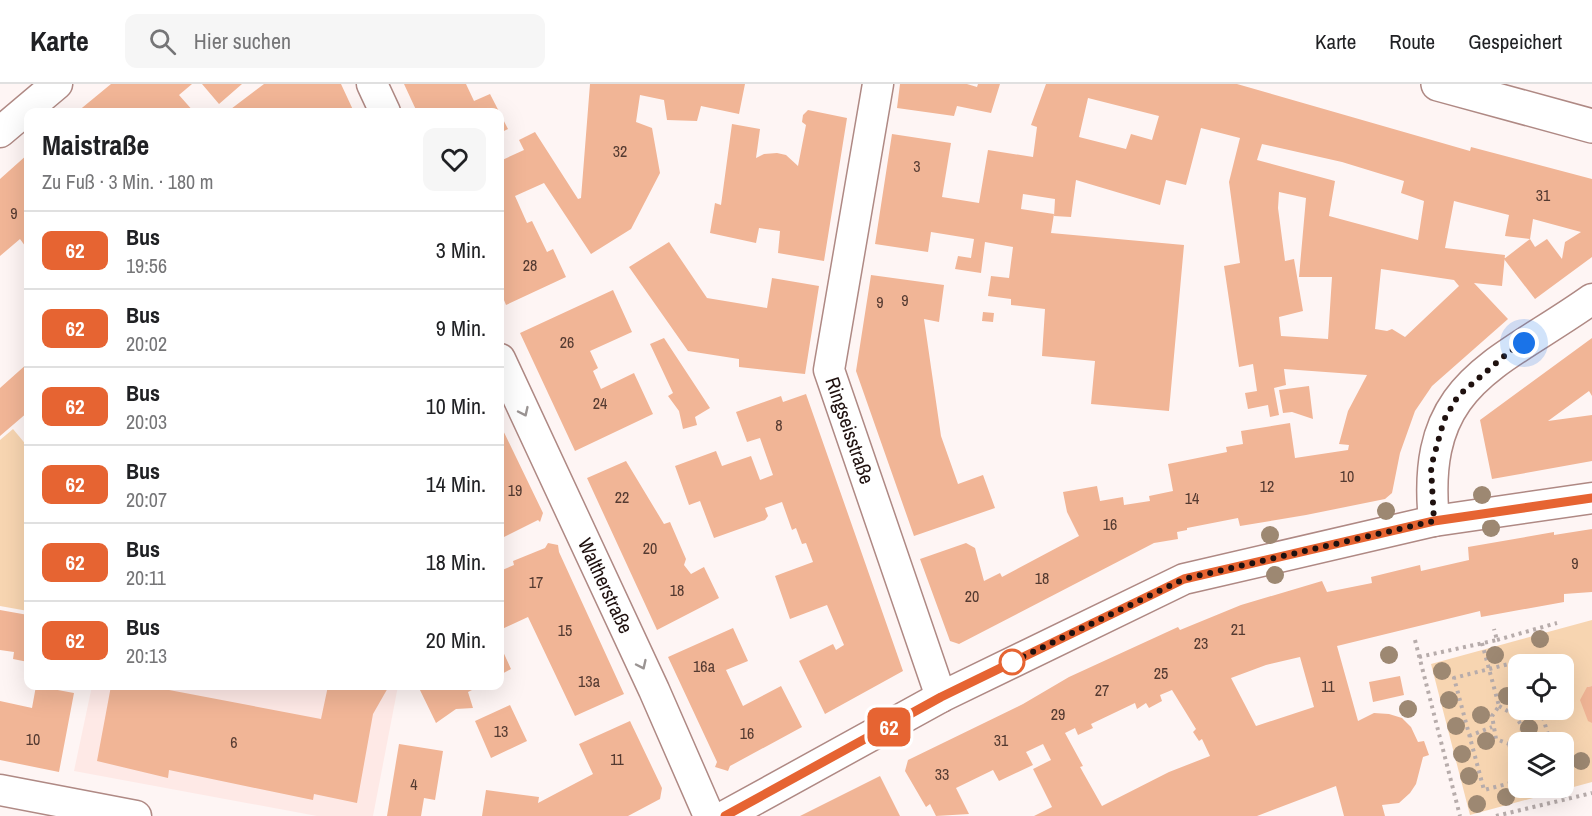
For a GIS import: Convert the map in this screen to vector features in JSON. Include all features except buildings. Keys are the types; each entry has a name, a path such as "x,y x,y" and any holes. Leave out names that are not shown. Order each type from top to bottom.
{"main road":[{"path":"1438,84 1592,126"}],"street":[{"path":"28,108 57,84"},
{"path":"372,84 383,108"},
{"name":"Ringseisstraße","path":"878,84 829,370 941,697"},
{"path":"0,132 24,112"},
{"path":"1434,521 1431,467 1444,420 1458,396 1509,352 1554,326 1592,299"},
{"name":"Waltherstraße","path":"504,368 650,680 709,816"},
{"path":"725,816 941,697 1184,579 1434,521 1592,498"},
{"path":"0,790 136,816"}],"path":[{"path":"1419,657 1497,640 1557,623"},
{"path":"1494,628 1497,640"},
{"path":"1415,640 1460,816"},
{"path":"1482,643 1491,668 1499,706 1492,716 1492,727 1496,739 1508,744"},
{"path":"1508,664 1454,678 1484,790 1508,784"},
{"path":"1499,706 1508,711"},
{"path":"1469,735 1492,727"},
{"path":"1496,816 1592,793"}],"shaded area":[{"path":"13,429 24,442 24,610 0,606 0,440"},
{"path":"1592,620 1592,686 1587,687 1592,723 1592,782 1574,787 1574,732 1508,732 1508,798 1533,798 1470,815 1431,664"},
{"path":"91,690 397,690 373,816 317,816 74,771"}],"bus line":[{"name":"62","path":"725,816 941,697 1184,579 1434,521 1592,498"}],"route":[{"path":"1012,662 1008,664 1184,579 1434,521 1430,486 1431,467 1444,420 1458,396 1509,352 1524,343"}]}
